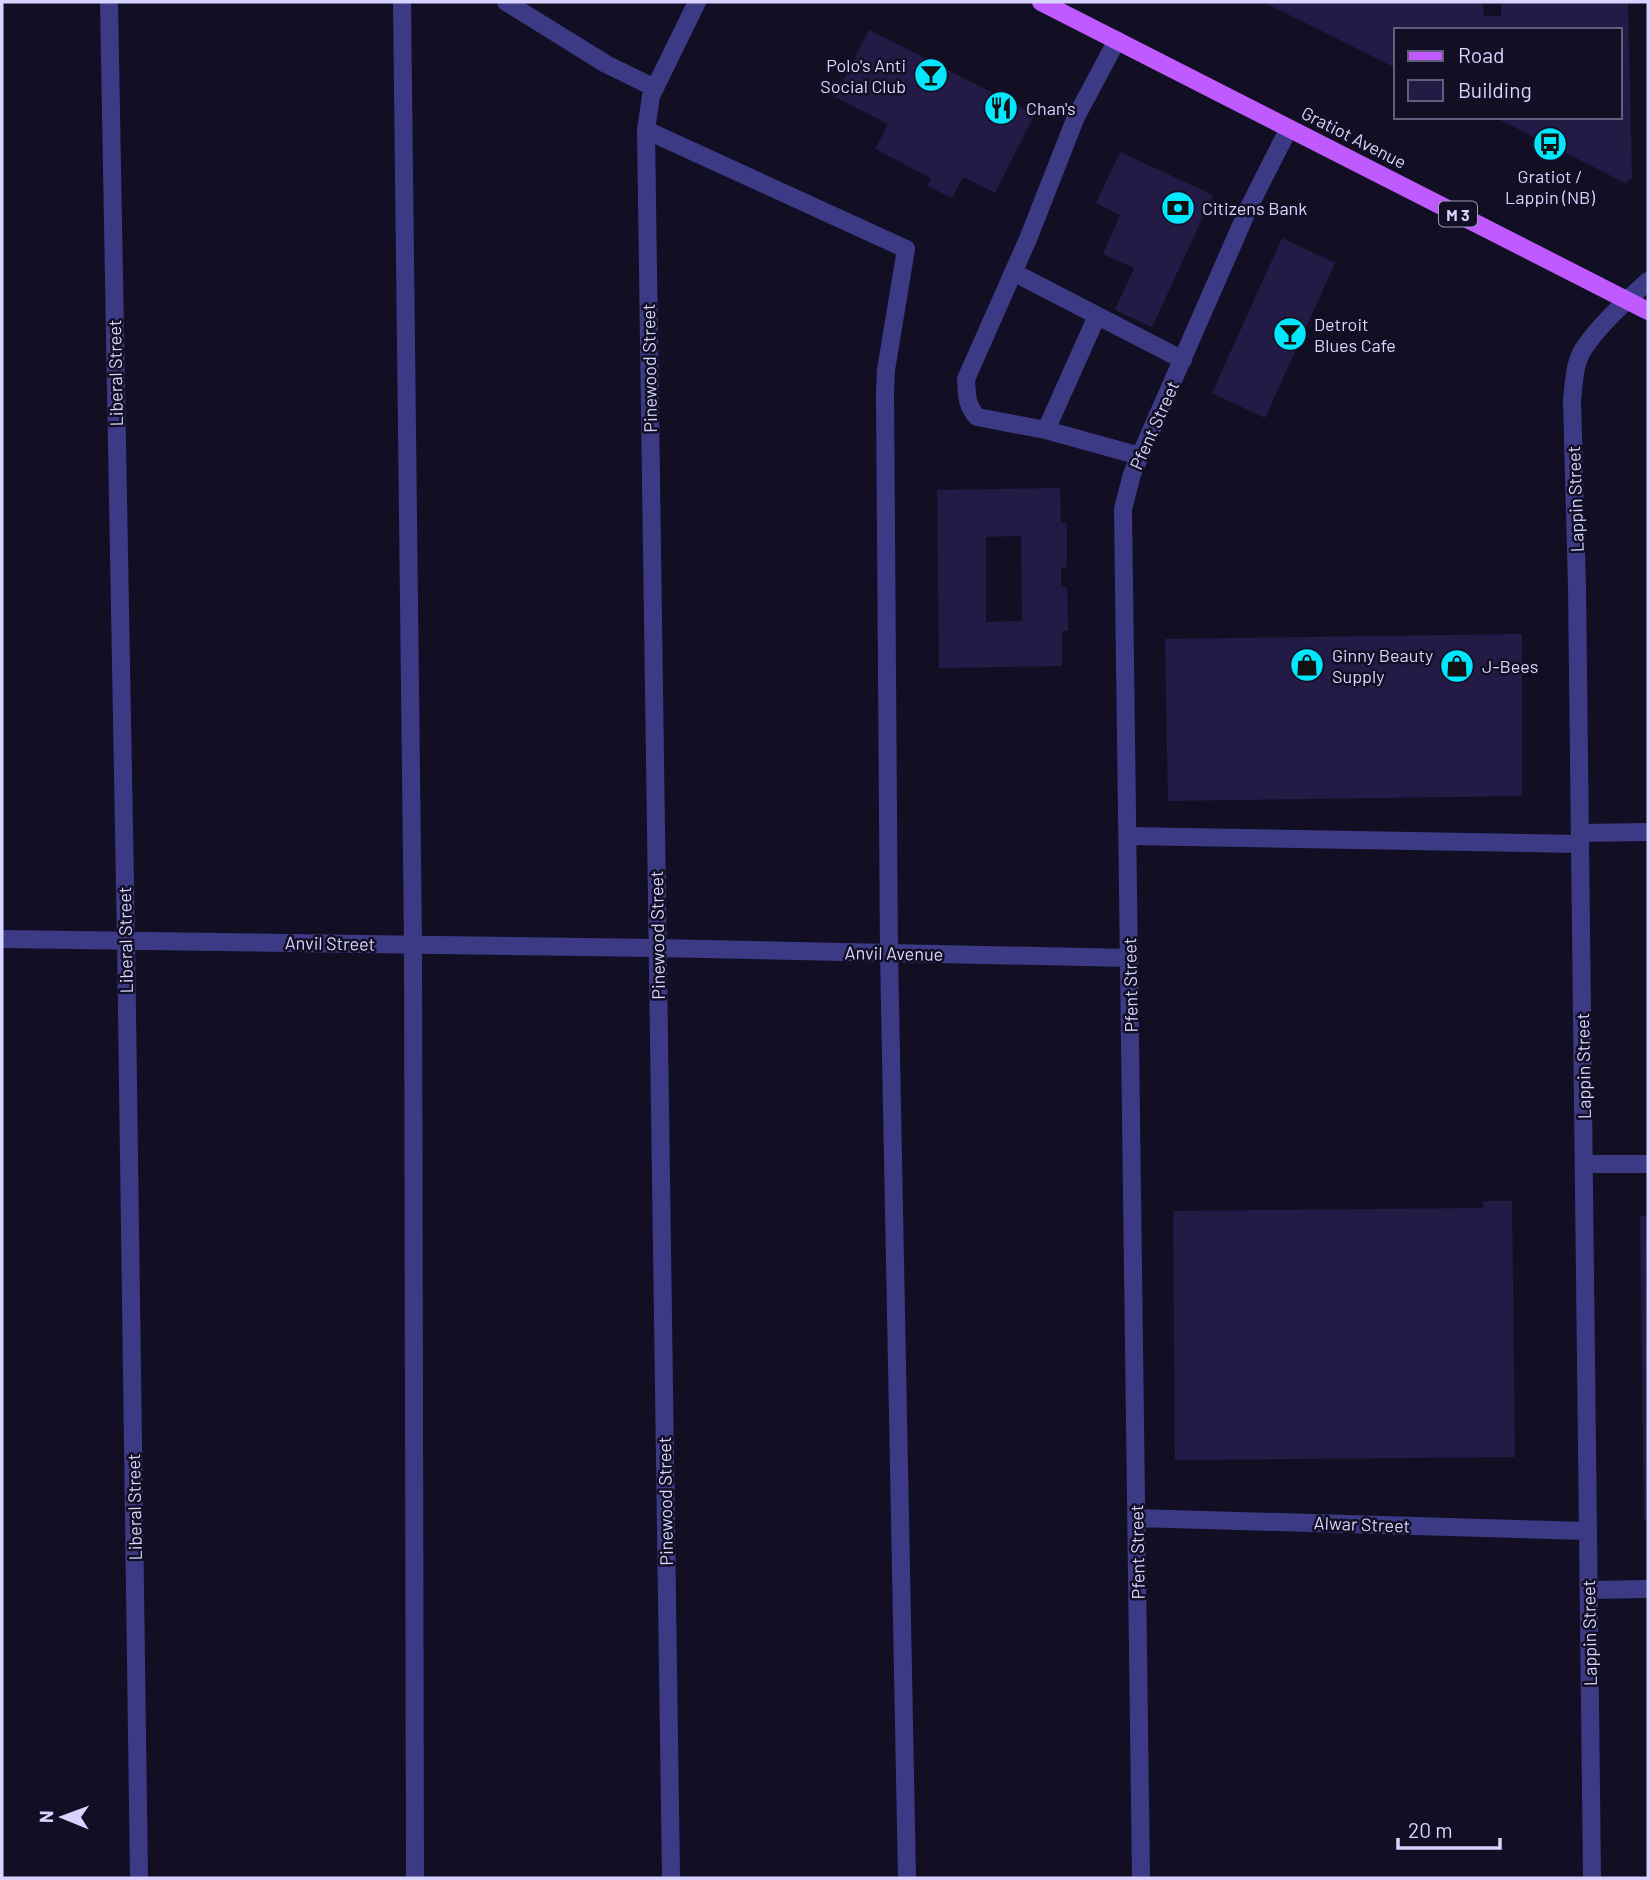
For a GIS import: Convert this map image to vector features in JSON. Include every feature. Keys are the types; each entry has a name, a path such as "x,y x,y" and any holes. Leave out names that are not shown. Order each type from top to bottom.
{"main road":[{"name":"Gratiot Avenue","path":"1041,2 1648,311"}],"street":[{"name":"Liberal Street","path":"109,2 139,1878"},
{"path":"402,2 413,944 415,1878"},
{"path":"506,2 606,64 655,88"},
{"name":"Pinewood Street","path":"671,1878 646,130 651,96 697,2"},
{"path":"1117,40 1076,117 966,379 969,409 977,417 1046,430 1140,456"},
{"name":"Pfent Street","path":"1141,1878 1123,509 1132,474 1250,205 1289,128"},
{"path":"646,130 905,249 886,370 889,953 907,1878"},
{"path":"1013,272 1183,360"},
{"name":"Lappin Street","path":"1592,1878 1572,401 1575,372 1583,349 1648,281"},
{"path":"1046,430 1097,316"},
{"path":"1128,836 1580,838 1648,832"},
{"name":"Anvil Street","path":"2,939 657,948"},
{"name":"Anvil Avenue","path":"657,948 1130,958"},
{"path":"1584,1164 1648,1164"},
{"name":"Alwar Street","path":"1137,1518 1588,1531"},
{"path":"1589,1590 1648,1589"}],"building":[{"path":"1263,2 1483,2 1484,16 1501,16 1501,2 1628,2 1632,178 1625,183 1498,119 1622,119 1622,28 1394,28 1394,67"},
{"path":"869,30 1035,114 995,193 963,177 952,198 927,186 931,178 875,149 888,124 835,97"},
{"path":"1120,152 1213,195 1152,327 1115,310 1134,268 1103,254 1120,215 1096,203"},
{"path":"1282,238 1335,263 1265,418 1212,393"},
{"path":"1060,488 1061,523 1067,523 1067,567 1061,568 1061,587 1067,587 1068,631 1062,631 1062,666 939,668 937,490","holes":["1021,536 1022,621 986,622 986,537"]},
{"path":"1522,634 1522,796 1168,801 1165,639"},
{"path":"1483,1201 1512,1201 1515,1457 1175,1460 1173,1211 1483,1208"},
{"path":"1640,1216 1648,1216 1648,1521 1644,1521"}],"place":[{"name":"Polo's Anti Social Club","path":"931,75"},
{"name":"Chan's","path":"1001,108"},
{"name":"Gratiot / Lappin (NB)","path":"1550,144"},
{"name":"Citizens Bank","path":"1178,208"},
{"name":"Detroit Blues Cafe","path":"1290,334"},
{"name":"Ginny Beauty Supply","path":"1307,665"},
{"name":"J-Bees","path":"1457,666"}]}
